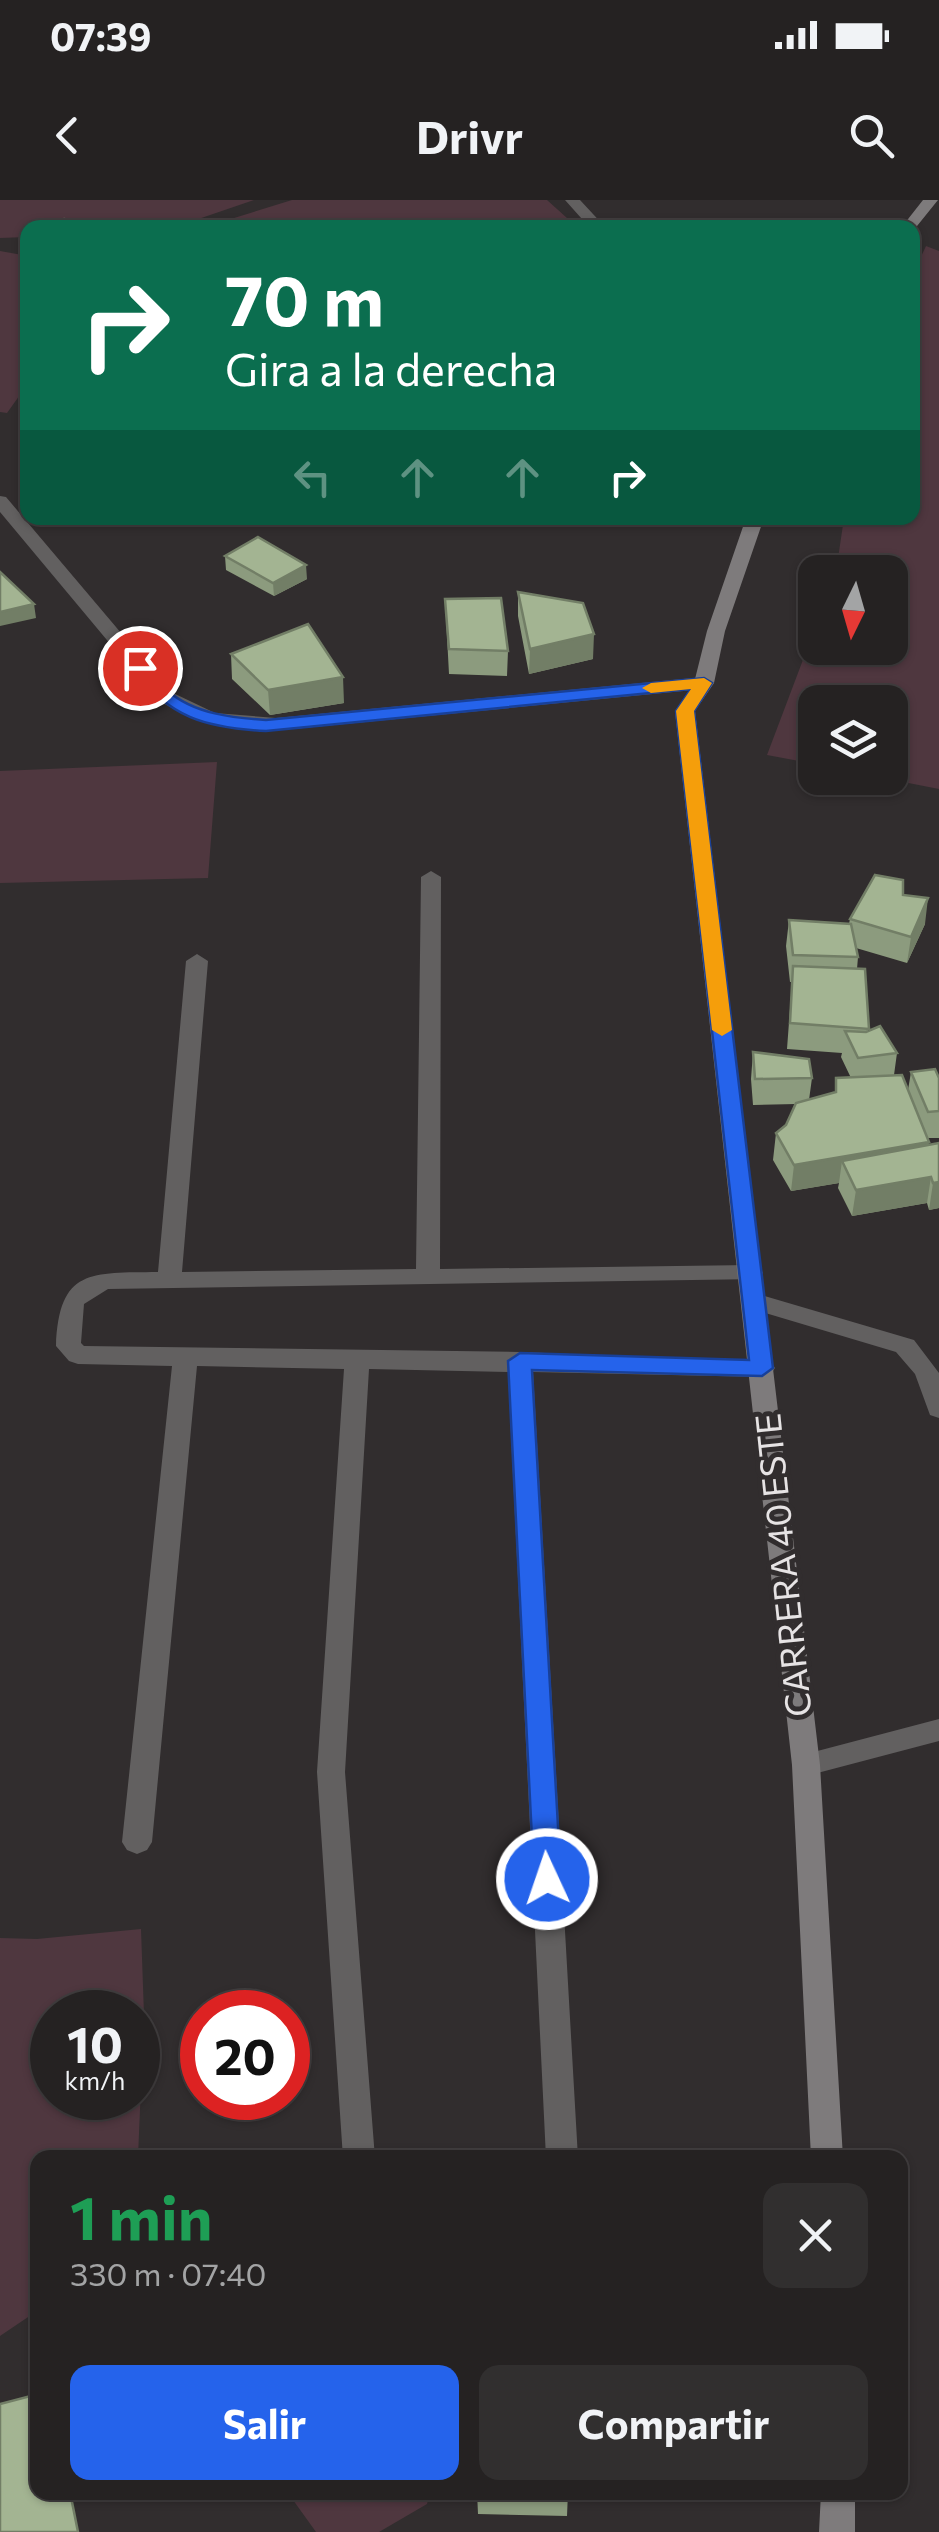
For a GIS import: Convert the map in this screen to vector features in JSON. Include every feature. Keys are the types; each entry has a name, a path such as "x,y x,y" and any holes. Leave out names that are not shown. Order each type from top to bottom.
{"street":[{"path":"572,200 591,220"},
{"path":"915,220 932,200"},
{"path":"0,502 164,696 195,714 215,720 294,724 704,683"},
{"name":"CARRERA 40 ESTE","path":"753,525 716,632 704,683 685,711 806,1766 827,2150"},
{"path":"428,1277 431,878"},
{"path":"169,1280 197,961"},
{"path":"751,1273 106,1281 80,1290 70,1301 68,1346 78,1355 762,1368"},
{"path":"754,1301 904,1346 917,1357 933,1384 939,1409"},
{"path":"137,1842 185,1356"},
{"path":"357,1360 331,1772 359,2150"},
{"path":"520,1361 562,2150"},
{"path":"806,1766 939,1730"},
{"path":"837,2532 838,2500"}],"shaded area":[{"path":"0,200 254,200 195,220 20,220 20,237 0,238"},
{"path":"292,200 547,200 569,220 228,220"},
{"path":"926,246 939,251 939,789 908,783 908,685 798,685 798,761 767,755 801,665 908,665 908,555 839,555 843,525 920,525 920,259"},
{"path":"0,251 20,255 20,395 7,413 0,412"},
{"path":"217,762 208,878 0,883 0,771"},
{"path":"141,1929 143,1990 30,1990 30,2120 140,2120 138,2150 30,2150 30,2316 0,2336 0,1938 37,1939"},
{"path":"294,2500 428,2500 379,2532 316,2532"}],"building":[{"path":"258,537 306,565 273,583 225,556"},
{"path":"0,572 34,604 0,612"},
{"path":"518,592 583,603 594,634 530,649"},
{"path":"501,598 508,651 449,649 445,599"},
{"path":"308,624 343,677 268,690 231,654"},
{"path":"875,875 903,880 903,895 928,898 911,937 850,919"},
{"path":"789,920 851,924 858,957 793,955"},
{"path":"793,966 865,969 869,1029 790,1023"},
{"path":"880,1026 897,1053 858,1058 845,1031 866,1032"},
{"path":"753,1052 809,1059 812,1078 755,1079"},
{"path":"935,1069 939,1078 939,1111 928,1112 911,1072"},
{"path":"902,1075 929,1142 794,1165 776,1133 786,1125 796,1103 836,1092 836,1078"},
{"path":"939,1143 939,1182 933,1183 931,1177 856,1190 842,1161"},
{"path":"30,2396 30,2500 72,2500 78,2532 0,2532 0,2404"}],"slow traffic":[{"path":"651,688 704,683 685,711 722,1030"}],"route":[{"path":"140,668 164,696 195,714 266,725 704,683 685,711 762,1368 520,1361 547,1879"}]}
